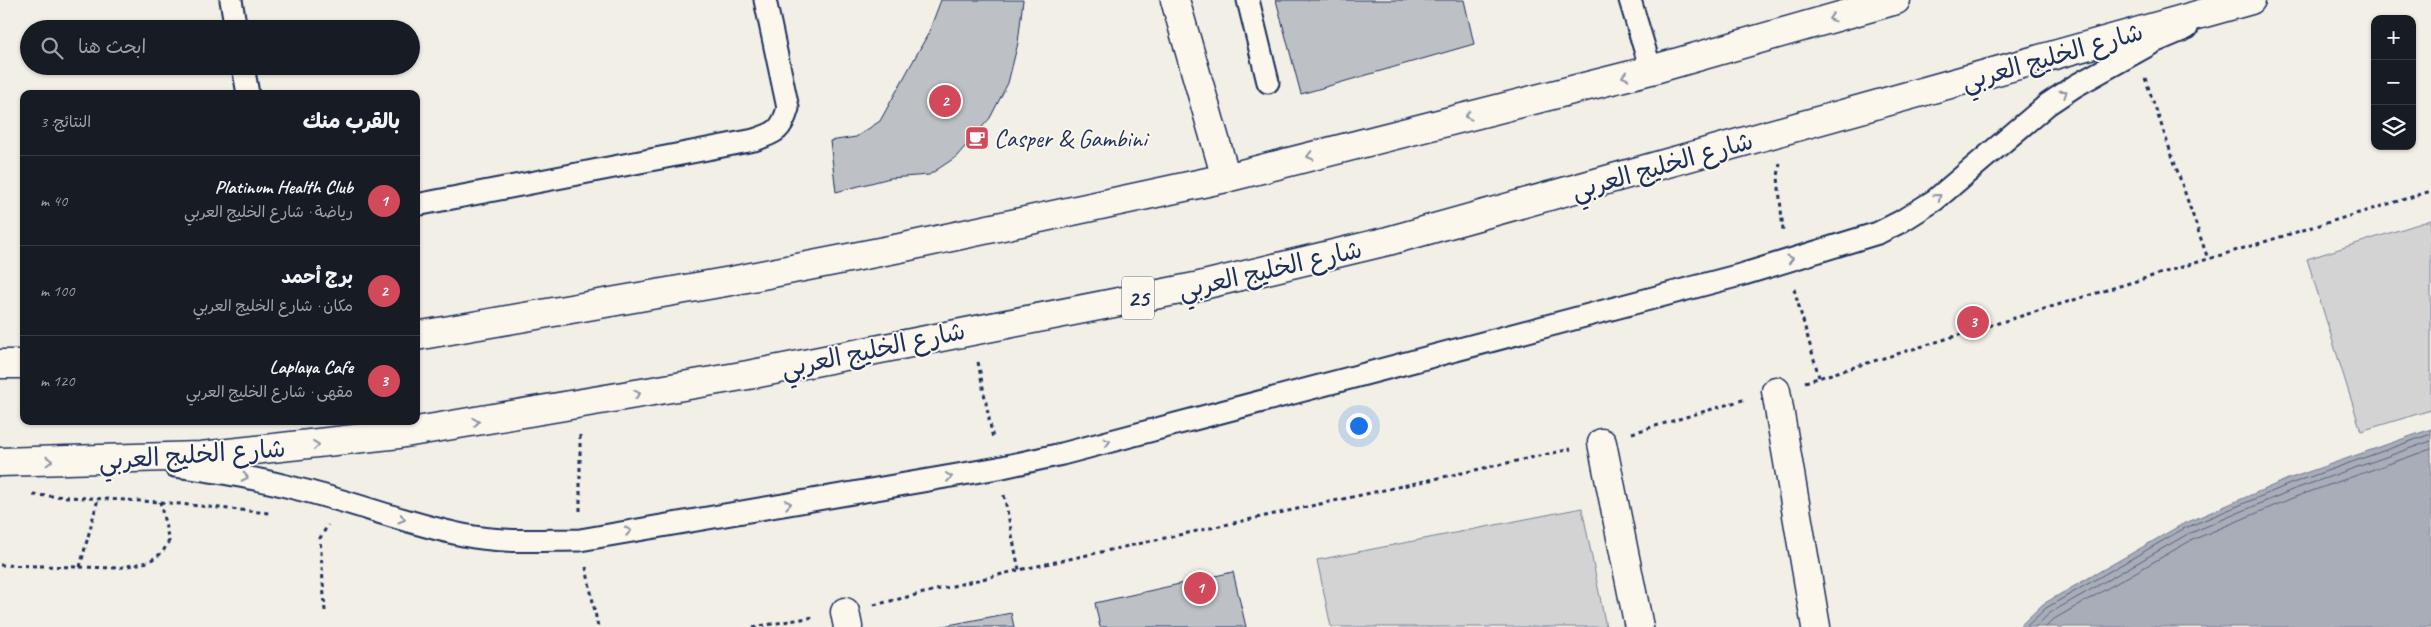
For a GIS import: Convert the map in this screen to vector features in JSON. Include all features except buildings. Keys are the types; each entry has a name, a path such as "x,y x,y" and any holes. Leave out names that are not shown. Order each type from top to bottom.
{"main road":[{"path":"1175,0 1226,178"},
{"path":"420,335 731,282 1226,178 1651,70 1896,0"},
{"name":"شارع الخليج العربي","path":"0,462 201,456 293,448 482,422 748,375 1195,287 1388,241 2247,1"},
{"path":"0,364 20,364"},
{"path":"1776,390 1816,627"},
{"path":"1602,443 1639,627"}],"lane":[{"path":"231,0 234,20"},
{"path":"420,205 754,140 773,134 784,124 788,108 764,0"},
{"path":"1248,0 1268,82"},
{"path":"1630,0 1651,70"},
{"path":"110,460 217,471 302,490 463,535 524,540 580,540 973,473 1062,454 1724,279 1878,233 1909,218 1935,200 2048,104 2075,86 2136,52 2247,1"},
{"path":"245,75 247,90"}],"path":[{"path":"2136,52 2208,259"},
{"path":"30,495 160,502 274,514"},
{"path":"80,567 98,499"},
{"path":"0,564 118,568 148,562 162,553 169,541 160,502"},
{"path":"322,519 332,520 320,538 325,611"}],"shaded area":[{"path":"2431,220 2431,410 2361,431 2307,259"},
{"path":"1582,508 1606,627 1331,627 1317,560"}],"water":[{"path":"2431,429 2431,627 2019,627 2043,604 2181,525 2288,479"}],"place":[{"name":"برج أحمد","path":"945,101"},
{"name":"Casper & Gambini","path":"977,138"},
{"name":"Laplaya Cafe","path":"1973,322"},
{"name":"Platinum Health Club","path":"1200,588"}]}
